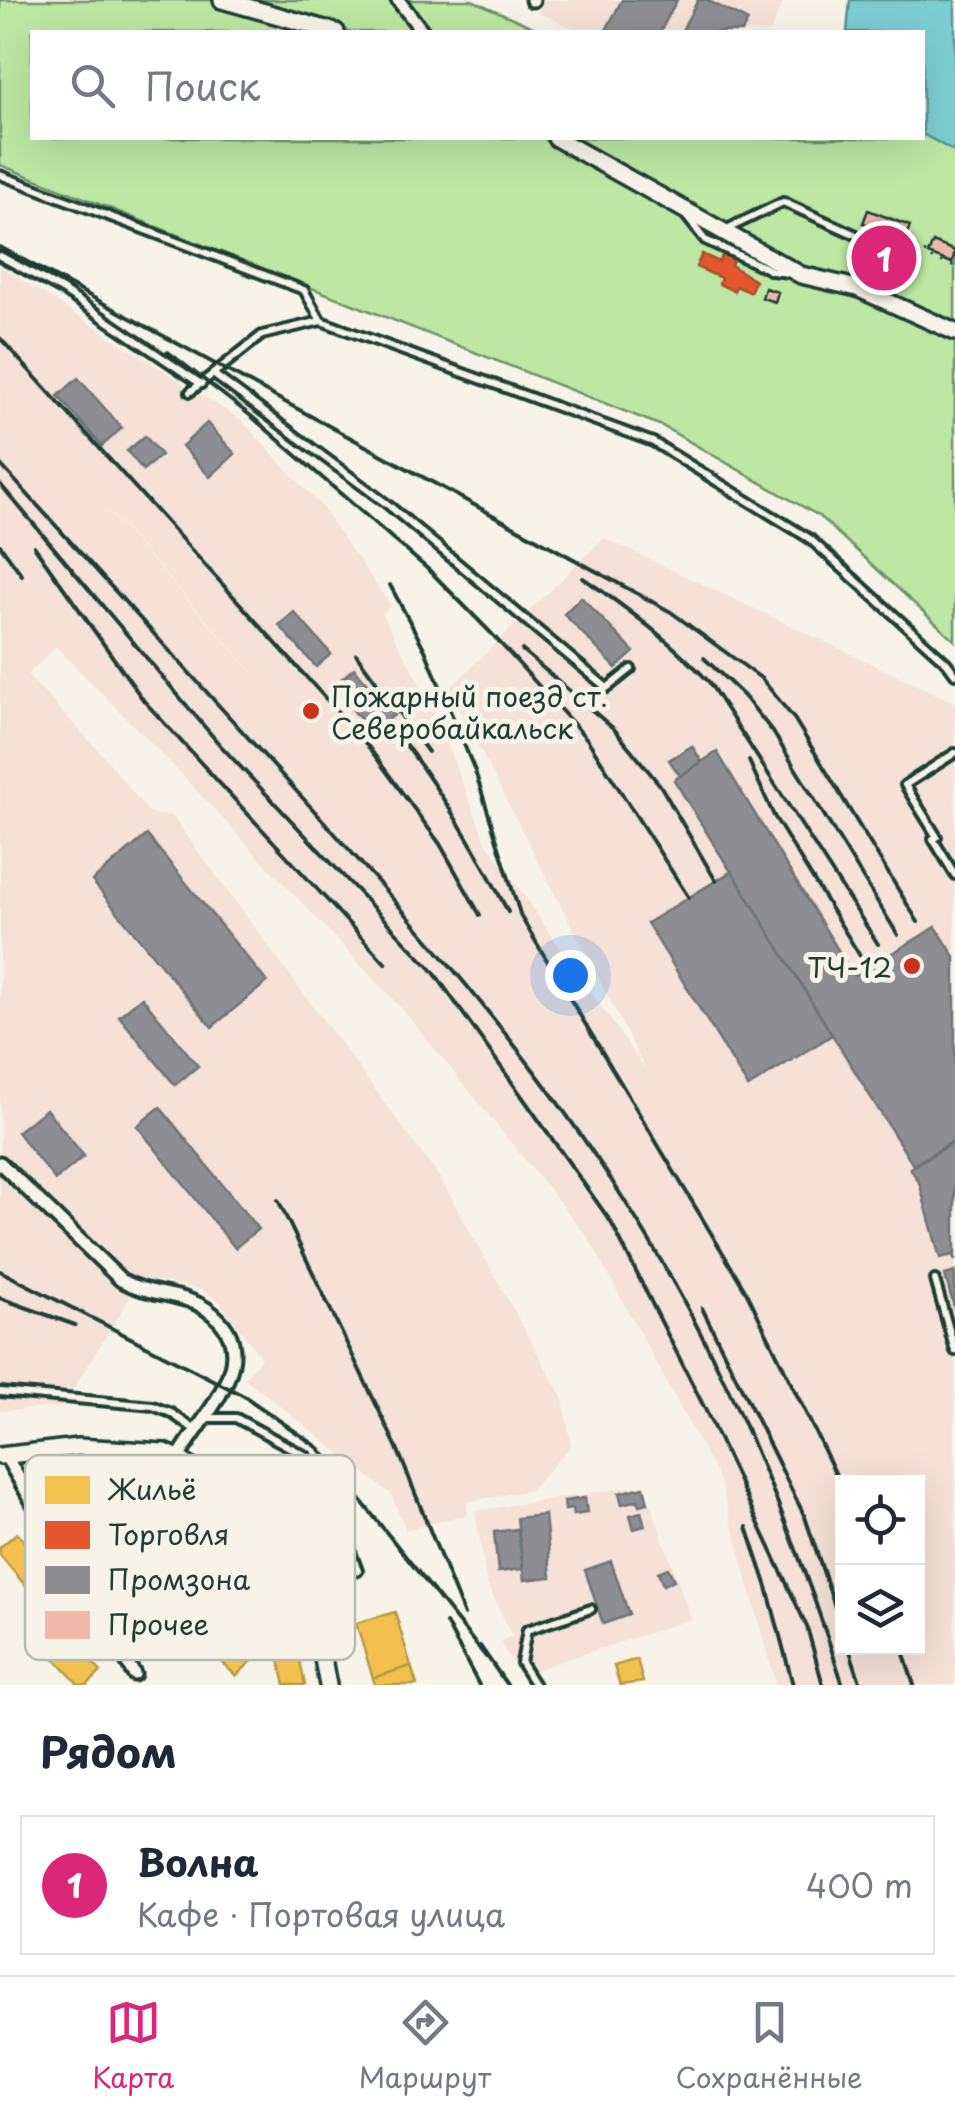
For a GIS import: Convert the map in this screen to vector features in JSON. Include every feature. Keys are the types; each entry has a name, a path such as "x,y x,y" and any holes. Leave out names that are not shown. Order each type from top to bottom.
{"main road":[{"path":"222,0 329,30"},
{"path":"560,140 800,275 857,288 955,332"},
{"path":"2,1456 78,1448 172,1455"},
{"path":"323,1660 328,1685"}],"street":[{"path":"398,0 421,30"},
{"path":"0,1163 121,1280 142,1291 190,1300 213,1314 230,1332 235,1347 225,1386 180,1455"},
{"path":"2,1456 25,1494"},
{"path":"126,1660 134,1674"}],"lane":[{"path":"0,176 304,290 321,321"},
{"path":"722,232 784,202 856,235"},
{"path":"682,210 705,240 772,272 800,275"},
{"path":"0,256 62,290 200,384"},
{"path":"190,392 262,335 321,321 653,442 810,539 947,662 955,674"},
{"path":"213,374 387,504 607,688 631,668"},
{"path":"955,752 905,785 955,875"},
{"path":"935,1280 955,1351"},
{"path":"0,1392 153,1406 171,1413 194,1430"},
{"path":"203,1418 236,1418 304,1455"},
{"path":"355,1563 358,1571"},
{"path":"535,1685 521,1664 527,1630 591,1609"}],"path":[{"path":"856,235 886,246 898,240 924,250 927,257 955,266"},
{"path":"886,246 890,256"}],"shaded area":[{"path":"544,0 784,0 771,30 577,30 538,12"},
{"path":"0,266 242,421 320,505 391,606 382,614 429,700 486,842 647,1072 449,689 604,538 955,703 955,1685 776,1685 720,1481 588,1237 403,1010 56,647 27,675 103,755 150,814 172,816 440,1178 563,1399 571,1445 531,1490 466,1502 468,1514 406,1530 391,1494 355,1465 355,1455 342,1455 245,1378 261,1358 219,1301 200,1289 142,1278 62,1407 0,1411","holes":["107,509 221,636 294,719 107,510"]},
{"path":"644,1485 691,1619 519,1675 500,1642 512,1636 487,1583 475,1511"}],"green space":[{"path":"0,0 472,0 540,30 30,30 30,140 925,140 925,135 955,152 955,641 819,516 662,426 0,165"}],"water":[{"path":"850,0 955,0 955,152 925,135 925,30 847,30"}],"building: Жильё":[{"path":"17,1533 25,1543 25,1585 0,1555 0,1547"},
{"path":"395,1612 411,1666 373,1678 356,1623"},
{"path":"637,1659 643,1682 620,1685 614,1666"},
{"path":"56,1660 90,1660 101,1672 87,1685 79,1685"},
{"path":"219,1660 253,1660 236,1676"},
{"path":"279,1660 300,1660 305,1685 285,1685"},
{"path":"411,1666 417,1685 375,1685 373,1678"}],"building: Торговля":[{"path":"724,252 734,257 731,265 755,281 750,292 736,286 734,291 719,284 721,278 696,267 702,254 719,262"},
{"path":"876,252 894,260 890,269 872,261"}],"building: Промзона":[{"path":"622,0 677,0 661,30 606,30"},
{"path":"698,0 707,0 748,21 743,30 682,30"},
{"path":"78,378 122,428 102,446 58,396"},
{"path":"207,423 235,454 210,477 182,446"},
{"path":"145,436 161,455 143,470 127,451"},
{"path":"581,597 634,652 616,668 564,614"},
{"path":"294,612 331,654 316,667 279,625"},
{"path":"354,668 394,715 372,733 333,686"},
{"path":"692,746 702,762 680,776 669,760"},
{"name":"ТЧ-12","path":"717,752 854,976 936,927 955,957 955,1140 913,1165 674,780"},
{"path":"147,835 267,982 212,1027 92,881"},
{"path":"732,871 832,1035 748,1087 647,923"},
{"path":"142,997 198,1066 175,1085 119,1016"},
{"path":"160,1107 258,1229 235,1248 137,1126"},
{"path":"46,1109 84,1156 55,1180 17,1132"},
{"path":"955,1142 955,1261 953,1255 940,1258 919,1182 910,1168"},
{"path":"955,1272 955,1311 945,1275"},
{"path":"644,1487 648,1503 639,1505 638,1500 622,1504 619,1493"},
{"path":"585,1498 587,1513 573,1515 572,1509 565,1510 564,1501"},
{"path":"641,1512 645,1526 634,1529 630,1515"},
{"path":"545,1515 551,1577 524,1580 517,1518"},
{"path":"518,1529 523,1569 498,1572 494,1532"},
{"path":"611,1561 629,1615 603,1624 585,1570"},
{"path":"668,1568 674,1580 663,1585 658,1572"}],"building: Прочее":[{"path":"868,210 910,226 905,239 863,223"},
{"path":"933,242 955,251 952,263 928,254"},
{"path":"899,243 913,248 907,262 893,256"},
{"path":"765,288 778,292 775,302 762,298"}],"railway":[{"path":"0,247 671,612 762,679 795,720 918,922"},
{"path":"0,338 364,741 440,844 480,915"},
{"path":"168,352 251,416 430,571 491,633 587,739 689,898"},
{"path":"0,464 424,935 509,1038 589,1147 660,1259 722,1376 776,1499 843,1685"},
{"path":"0,484 220,745 433,971 611,1222 705,1409 807,1627 823,1685"},
{"path":"0,545 22,575"},
{"path":"34,546 144,701 386,964"},
{"path":"583,578 649,626 709,682 878,944"},
{"path":"390,585 425,650 475,771 521,917 747,1293 836,1475"},
{"path":"522,650 614,729 660,785 716,881"},
{"path":"356,654 428,752"},
{"path":"704,658 744,696 773,732 898,935"},
{"path":"390,724 454,815 508,912"},
{"path":"749,761 774,816 860,956"},
{"path":"278,1200 397,1448 464,1615"},
{"path":"0,1271 244,1396 325,1455"},
{"path":"0,1298 75,1325"},
{"path":"702,1308 805,1517 835,1607"},
{"path":"355,1493 486,1657"},
{"path":"747,1527 793,1685"},
{"path":"446,1623 479,1685"},
{"path":"480,1646 507,1685"},
{"path":"851,1655 861,1685"},
{"path":"904,1655 914,1685"}],"place":[{"name":"Волна","path":"884,258"},
{"name":"Пожарный поезд ст. Северобайкальск","path":"311,711"},
{"name":"ТЧ-12","path":"912,966"}]}
